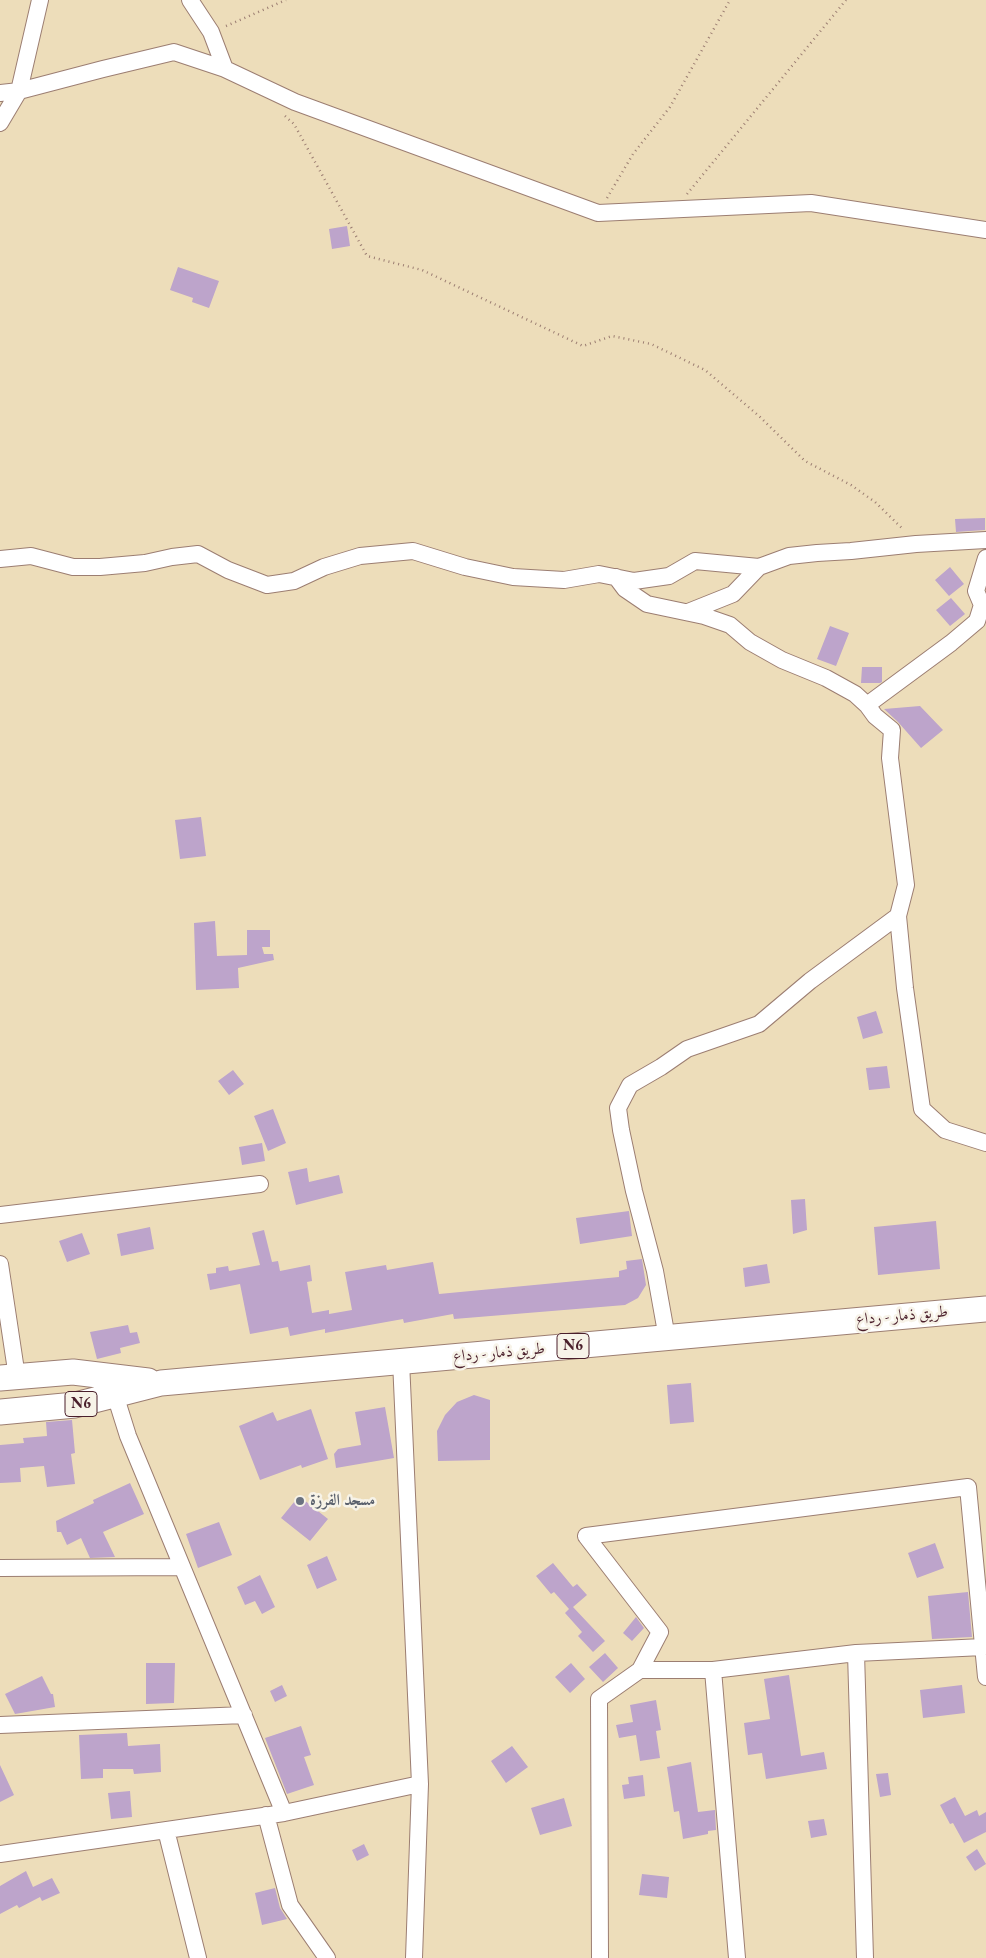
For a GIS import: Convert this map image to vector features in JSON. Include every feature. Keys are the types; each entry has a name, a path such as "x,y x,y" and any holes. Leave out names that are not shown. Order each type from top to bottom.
{"main road":[{"name":"طريق ذمار - رداع","path":"112,1386 986,1309"},
{"name":"N6","path":"9,1378 73,1372 112,1386"},
{"name":"N6","path":"0,1412 75,1406 112,1386"}],"street":[{"path":"0,123 19,91 40,0"},
{"path":"190,0 211,32 225,69"},
{"path":"0,93 19,91 103,68 174,52 225,69 295,102 598,213 811,203 986,230"},
{"path":"0,558 31,556 73,567 100,567 145,563 198,554 228,570 267,584 294,581 324,567 360,556 413,551 465,567 513,577 564,580 600,574 634,581 669,576 695,561 760,566 789,556 916,544 986,540"},
{"path":"867,705 978,621 982,605 976,591 986,558"},
{"path":"686,613 733,594 760,566"},
{"path":"616,577 625,589 647,604 704,616 730,625 750,642 782,660 826,678 855,694 875,716 892,730 890,758 906,885 898,916 906,997 922,1109 944,1130 986,1142"},
{"path":"667,1338 655,1271 621,1130 618,1108 630,1085 688,1049 759,1024 810,981 898,916"},
{"path":"0,1215 260,1184"},
{"path":"0,1264 9,1378"},
{"path":"401,1362 420,1784 414,1958"},
{"path":"112,1386 128,1436 284,1813"},
{"path":"600,1958 600,1699 640,1670 660,1632 586,1536 968,1487 986,1677"},
{"path":"0,1568 182,1568"},
{"path":"640,1670 713,1670 856,1653 982,1647"},
{"path":"856,1653 865,1958"},
{"path":"713,1670 737,1958"},
{"path":"0,1725 244,1715"},
{"path":"0,1854 284,1813 420,1784"},
{"path":"266,1815 290,1905 327,1958"},
{"path":"166,1830 198,1958"}],"path":[{"path":"211,32 286,0"},
{"path":"598,213 633,154 670,107 730,0"},
{"path":"674,209 846,0"},
{"path":"282,112 294,124 367,256 422,270 583,346 612,336 651,344 705,370 759,416 805,461 851,485 875,502 916,544"}],"building":[{"path":"347,226 350,246 332,249 329,229"},
{"path":"178,267 219,281 209,308 192,302 193,298 170,290"},
{"path":"985,518 985,530 956,532 955,519"},
{"path":"950,567 964,584 949,596 935,580"},
{"path":"951,598 965,614 950,626 936,610"},
{"path":"830,626 849,633 836,666 817,659"},
{"path":"862,667 882,667 882,682 861,683"},
{"path":"920,706 943,730 921,748 884,709"},
{"path":"201,817 206,856 180,859 175,820"},
{"path":"215,921 217,956 247,955 247,930 270,930 270,947 262,947 264,954 273,954 274,960 238,968 239,988 196,990 194,923"},
{"path":"876,1011 883,1033 863,1039 857,1017"},
{"path":"887,1066 890,1088 869,1090 866,1068"},
{"path":"233,1070 244,1084 229,1095 218,1081"},
{"path":"273,1109 286,1143 268,1151 254,1116"},
{"path":"262,1143 265,1161 242,1165 239,1147"},
{"path":"307,1168 309,1182 339,1175 343,1193 296,1205 288,1172"},
{"path":"805,1199 807,1230 793,1234 791,1200"},
{"path":"629,1211 632,1236 580,1244 576,1218"},
{"path":"936,1221 940,1269 878,1275 874,1227"},
{"path":"150,1227 154,1249 121,1256 117,1234"},
{"path":"264,1230 272,1262 278,1261 280,1271 310,1265 312,1281 307,1282 312,1313 329,1310 329,1314 352,1310 345,1272 386,1265 387,1270 433,1262 439,1294 619,1277 619,1271 627,1269 626,1261 642,1259 646,1285 638,1298 625,1305 454,1319 453,1314 404,1323 403,1319 325,1333 325,1329 290,1336 288,1327 250,1334 240,1284 210,1290 207,1274 216,1273 216,1268 228,1266 229,1271 260,1265 252,1233"},
{"path":"82,1233 90,1254 67,1262 59,1241"},
{"path":"767,1264 770,1283 745,1287 743,1268"},
{"path":"128,1325 130,1333 137,1332 140,1343 120,1348 121,1353 97,1359 90,1332"},
{"path":"691,1383 694,1422 670,1424 667,1385"},
{"path":"474,1395 490,1400 490,1460 438,1461 437,1431 445,1415 457,1402"},
{"path":"385,1407 394,1458 336,1468 334,1454 338,1449 361,1445 355,1412"},
{"path":"311,1409 328,1459 302,1468 301,1465 260,1480 239,1426 273,1412 277,1421"},
{"path":"72,1420 75,1453 71,1454 75,1484 47,1487 44,1466 20,1468 21,1482 0,1483 0,1445 24,1443 23,1438 47,1436 46,1422"},
{"path":"130,1483 144,1514 103,1532 115,1557 90,1558 81,1538 67,1545 61,1532 57,1532 56,1521 94,1503 93,1500"},
{"path":"299,1496 328,1519 310,1541 281,1518"},
{"path":"219,1522 232,1555 198,1568 186,1534"},
{"path":"935,1543 944,1568 917,1578 908,1553"},
{"path":"327,1556 337,1580 317,1589 307,1565"},
{"path":"553,1563 573,1587 577,1584 587,1595 573,1607 605,1641 593,1652 578,1636 582,1632 565,1613 569,1609 554,1592 551,1594 536,1576"},
{"path":"260,1575 275,1607 262,1614 255,1601 245,1605 237,1587"},
{"path":"968,1592 972,1637 932,1639 928,1596"},
{"path":"636,1617 644,1628 632,1641 623,1633"},
{"path":"605,1653 618,1668 603,1682 589,1667"},
{"path":"146,1663 175,1663 174,1703 146,1704"},
{"path":"571,1663 585,1679 570,1693 555,1677"},
{"path":"789,1675 801,1756 824,1752 827,1769 766,1779 762,1753 748,1755 744,1723 770,1719 764,1679"},
{"path":"42,1676 51,1694 53,1694 55,1707 15,1714 5,1694"},
{"path":"282,1685 287,1696 275,1702 270,1691"},
{"path":"962,1685 965,1713 923,1718 920,1690"},
{"path":"656,1700 661,1730 656,1731 660,1758 640,1761 636,1735 619,1738 616,1725 633,1722 630,1705"},
{"path":"301,1726 311,1755 304,1757 314,1785 287,1794 265,1738"},
{"path":"127,1733 128,1746 160,1744 161,1772 134,1774 133,1769 103,1769 103,1778 81,1779 79,1735"},
{"path":"512,1746 528,1767 506,1783 491,1761"},
{"path":"691,1762 698,1812 715,1810 716,1830 708,1831 708,1834 683,1839 679,1811 674,1812 667,1767"},
{"path":"0,1765 14,1795 0,1802"},
{"path":"888,1773 891,1795 880,1797 876,1774"},
{"path":"643,1775 645,1796 624,1799 622,1785 629,1784 628,1777"},
{"path":"130,1791 132,1817 111,1819 108,1793"},
{"path":"955,1797 965,1816 977,1810 979,1816 986,1812 986,1832 964,1843 953,1823 950,1824 940,1805"},
{"path":"564,1798 572,1826 540,1835 531,1808"},
{"path":"824,1819 827,1835 811,1838 808,1821"},
{"path":"364,1844 369,1855 357,1861 352,1850"},
{"path":"977,1849 986,1864 975,1871 966,1857"},
{"path":"26,1871 33,1887 52,1878 60,1893 42,1901 40,1897 19,1908 17,1905 0,1914 0,1886"},
{"path":"642,1874 669,1877 667,1898 639,1895"},
{"path":"275,1888 280,1908 287,1919 262,1925 255,1893"}],"place":[{"name":"مسجد الفرزة","path":"300,1501"}]}
